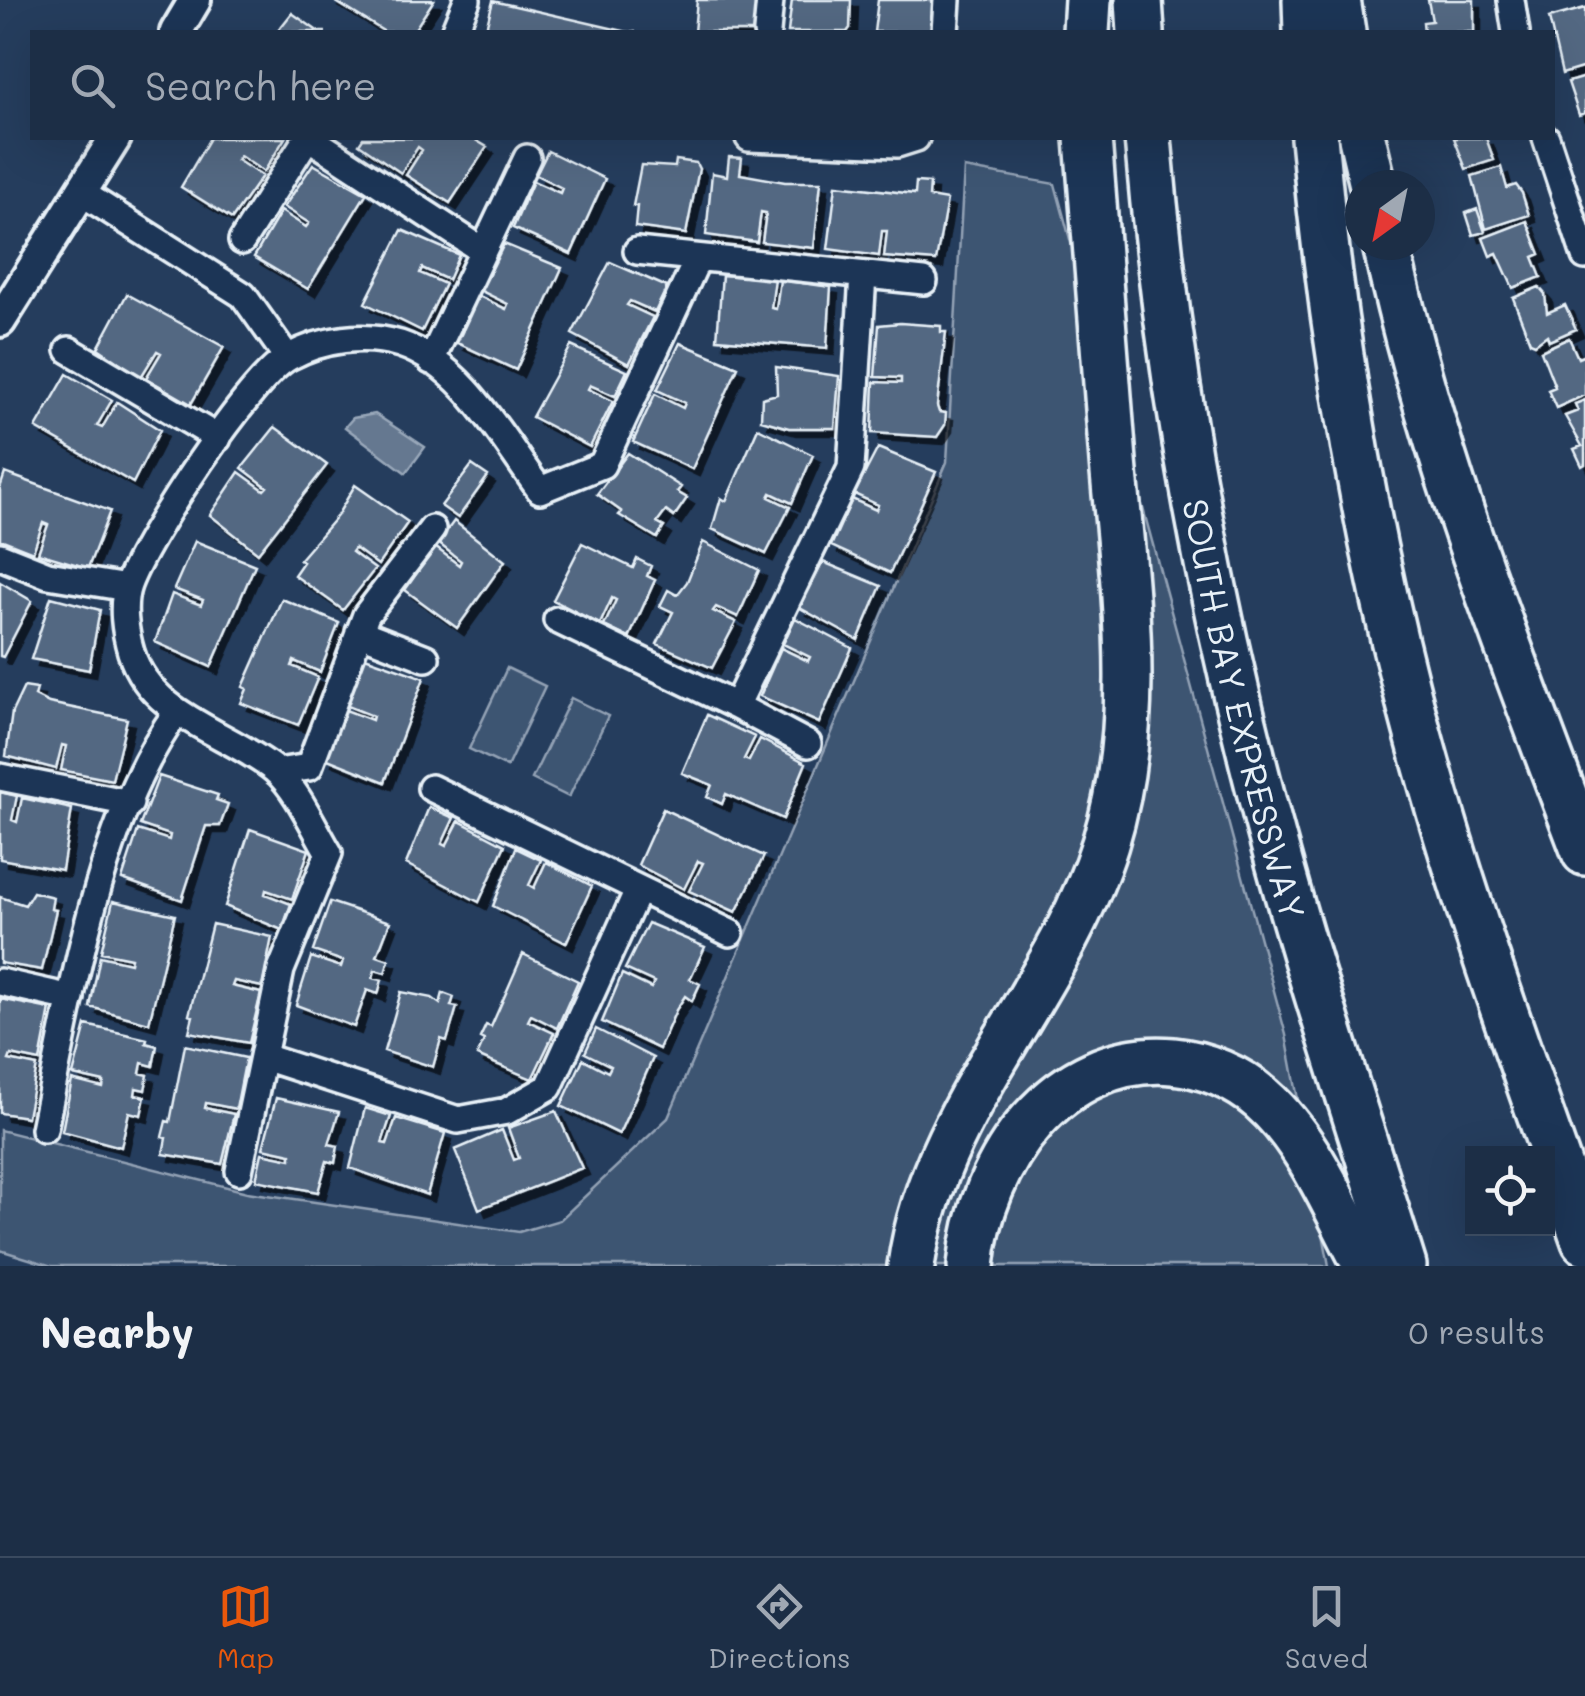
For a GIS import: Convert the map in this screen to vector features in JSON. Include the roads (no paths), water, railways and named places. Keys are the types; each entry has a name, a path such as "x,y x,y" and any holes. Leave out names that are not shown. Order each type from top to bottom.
{"highway":[{"path":"1086,30 1088,0"},
{"path":"1139,0 1141,30"},
{"path":"1306,0 1307,30"},
{"path":"1337,0 1342,30"},
{"path":"912,1266 924,1202 946,1144 1078,917 1106,840 1124,760 1128,636 1088,140"},
{"name":"SOUTH BAY EXPRESSWAY","path":"1148,140 1179,405 1230,671 1284,877 1403,1266"},
{"path":"1314,140 1344,387 1383,594 1431,780 1488,964 1585,1241"},
{"path":"1363,140 1370,170"},
{"path":"1390,260 1420,381 1474,552 1585,852"},
{"path":"1488,964 1585,1162"},
{"path":"971,1266 978,1225 996,1174 1045,1106 1099,1072 1162,1060 1225,1075 1276,1113 1367,1266"}],"street":[{"path":"177,30 195,0"},
{"path":"455,30 467,0"},
{"path":"768,30 770,0"},
{"path":"945,30 947,0"},
{"path":"1511,0 1516,30"},
{"path":"0,322 114,140"},
{"path":"242,241 307,140"},
{"path":"311,140 483,251"},
{"path":"803,140 897,144 910,140"},
{"path":"1547,140 1585,256"},
{"path":"430,361 527,158"},
{"path":"82,193 243,295 287,358"},
{"path":"637,251 924,281"},
{"path":"239,1171 280,970 329,852 277,772 177,712 145,680 132,654 124,619 127,588 156,526 218,438 287,358 351,336 400,344 462,384 540,490 602,464 698,258"},
{"path":"736,706 851,468 863,275"},
{"path":"69,350 218,438"},
{"path":"277,772 309,767 366,615 432,529"},
{"path":"0,556 48,575 127,588"},
{"path":"557,620 808,744"},
{"path":"359,632 426,658"},
{"path":"44,1130 96,898 151,748 177,712"},
{"path":"0,777 130,803"},
{"path":"432,788 730,933"},
{"path":"264,1057 458,1120 508,1111 549,1087 638,890"},
{"path":"0,982 71,998"}]}
